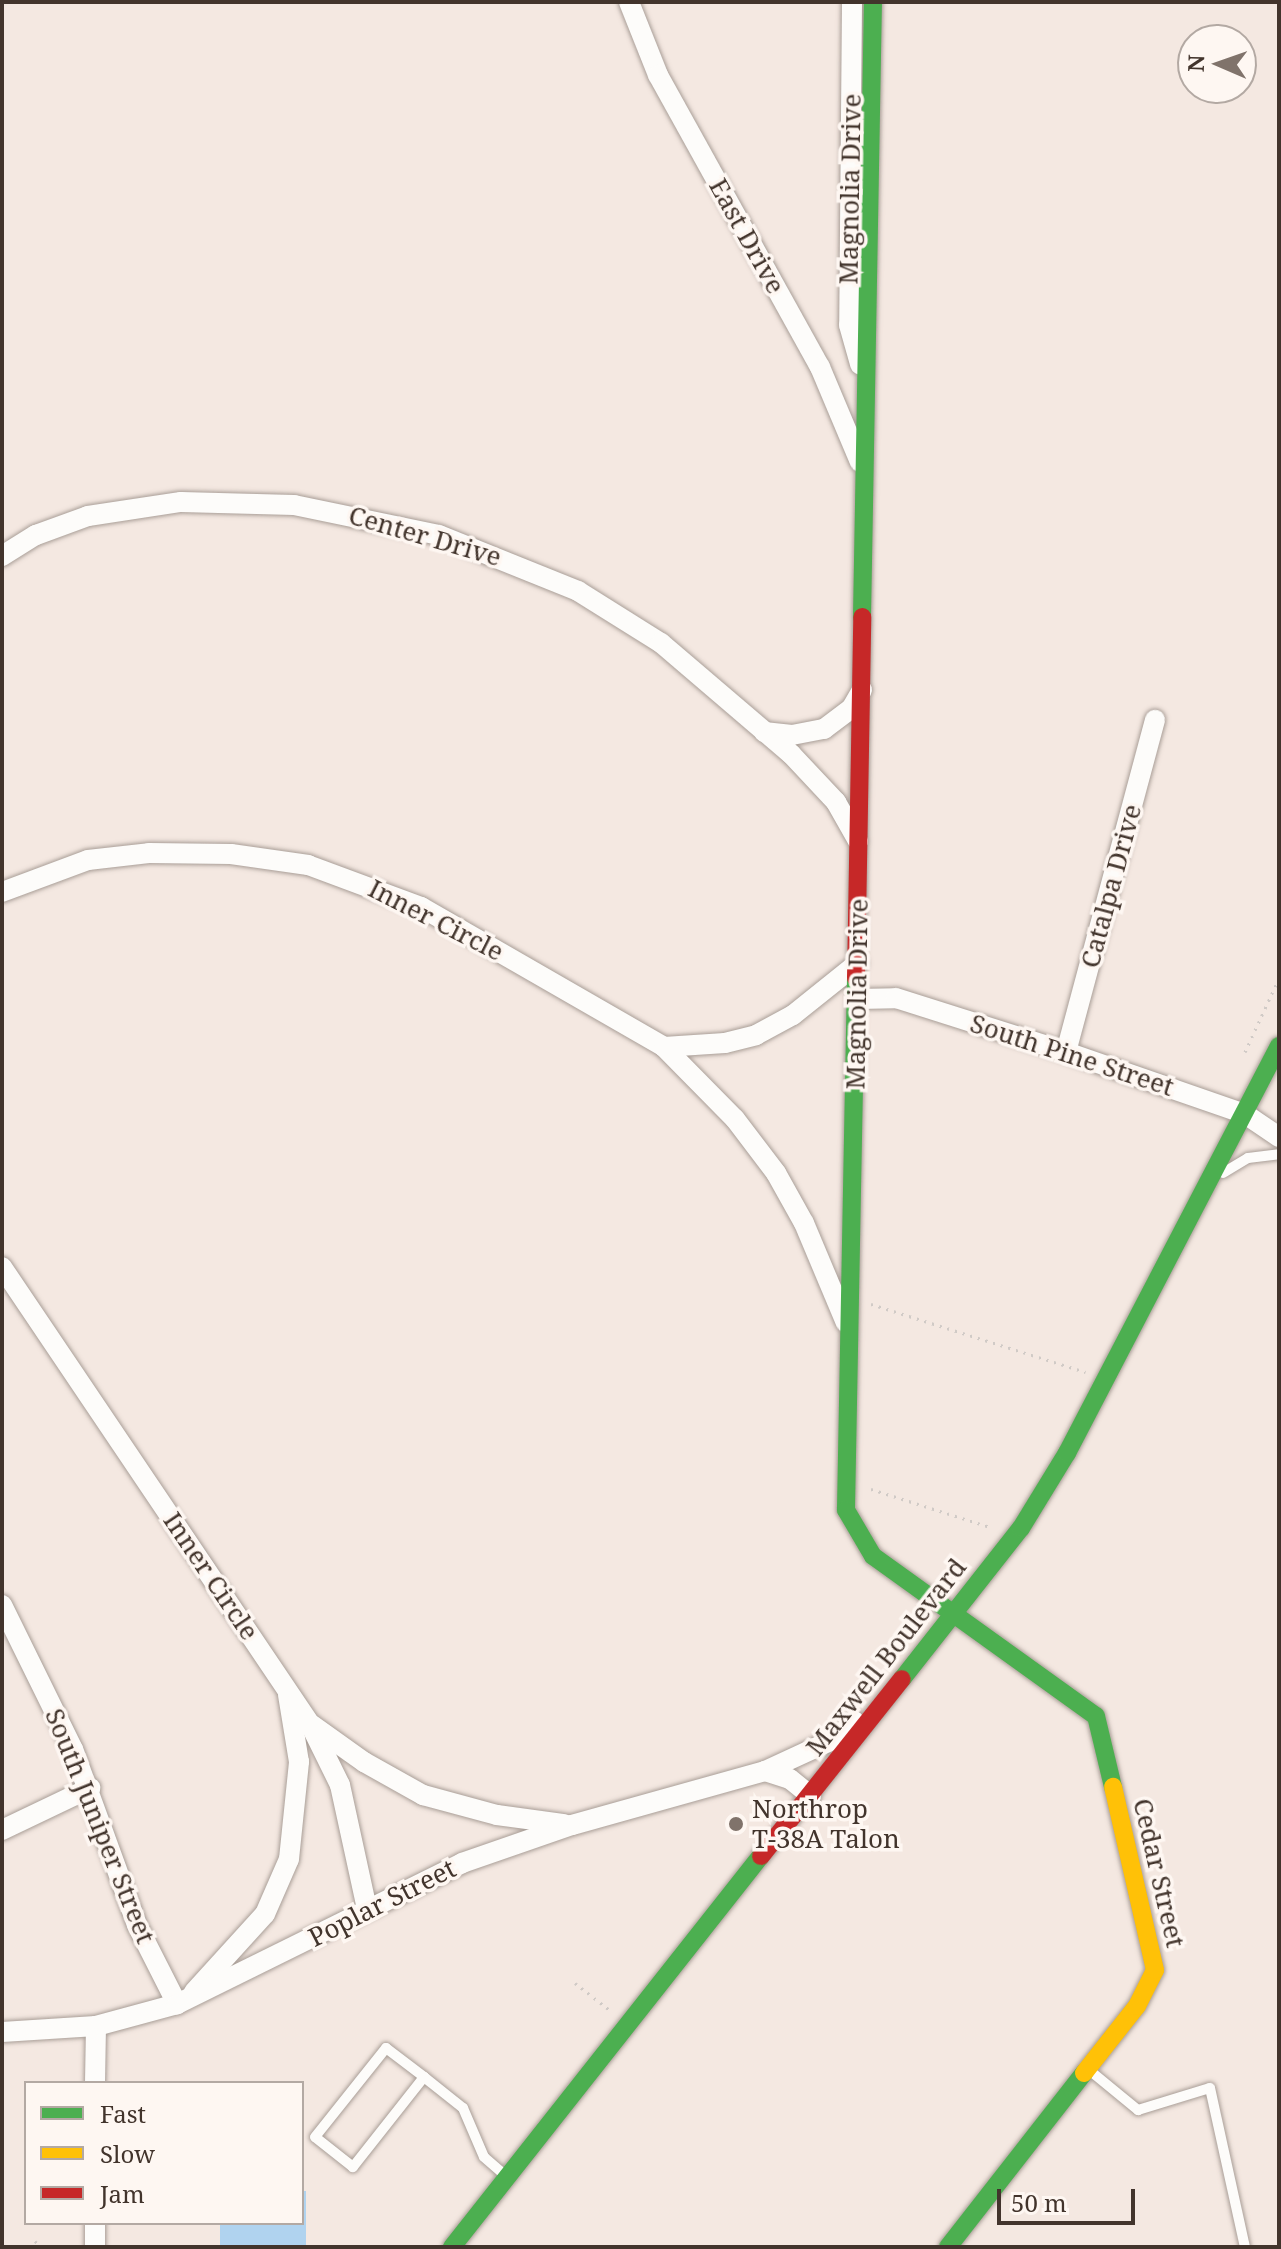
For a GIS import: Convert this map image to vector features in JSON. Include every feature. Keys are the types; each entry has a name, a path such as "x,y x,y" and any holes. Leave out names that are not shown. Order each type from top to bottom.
{"street":[{"name":"East Drive","path":"629,2 658,75 820,367 863,471"},
{"name":"Magnolia Drive","path":"852,2 862,115"},
{"name":"Magnolia Drive","path":"873,2 862,115 849,325 863,373 863,471 860,845 846,1510 873,1556 914,1586"},
{"name":"Center Drive","path":"2,546 115,510 218,501 324,510 439,535 516,562 618,613 763,731 836,802 860,845"},
{"name":"Center Drive","path":"2,556 36,535"},
{"path":"763,731 792,735 824,729 851,709 862,690"},
{"name":"Catalpa Drive","path":"1066,1052 1155,720"},
{"name":"Inner Circle","path":"5,886 88,860 149,853 231,854 308,865 421,907 664,1047 735,1119 776,1173 804,1223 850,1334"},
{"path":"664,1047 725,1043 756,1035 793,1015 858,963"},
{"name":"South Pine Street","path":"857,999 896,998 1066,1052 1245,1114 1279,1137"},
{"name":"Maxwell Boulevard","path":"452,2247 1021,1528 1067,1453 1279,1046"},
{"name":"Inner Circle","path":"2,1267 310,1724 340,1785 367,1909"},
{"name":"Cedar Street","path":"914,1586 955,1611 1096,1716 1155,1970 1137,2006 948,2247"},
{"name":"South Juniper Street","path":"2,1605 90,1788 137,1925 182,2002"},
{"path":"182,2002 265,1914 289,1859 299,1762 286,1687"},
{"name":"Poplar Street","path":"2,2032 96,2026 182,2002 462,1863 572,1825 765,1771 839,1737 857,1717 890,1696"},
{"path":"310,1724 364,1762 423,1795 497,1815 572,1825"},
{"path":"765,1771 790,1779 811,1796"},
{"path":"2,1830 90,1788"},
{"path":"95,2081 96,2026"},
{"path":"95,2225 95,2247"}],"lane":[{"path":"1209,1183 1248,1158 1279,1154"},
{"path":"424,2077 353,2167 315,2137 386,2048 424,2077 463,2108 484,2157 508,2177"},
{"path":"1088,2069 1138,2110 1210,2088 1245,2247"}],"path":[{"path":"1245,1052 1279,978"},
{"path":"870,1304 1085,1372"},
{"path":"867,1488 990,1527"},
{"path":"575,1983 616,2015 612,2019"},
{"path":"35,2241 41,2247"}],"water":[{"path":"306,2191 306,2247 220,2247 220,2225 304,2225"}],"traffic: fast":[{"path":"862,617 873,2"},
{"path":"856,978 846,1510 873,1556 1096,1716 1113,1787"},
{"path":"902,1679 1021,1528 1067,1453 1279,1046"},
{"path":"452,2247 761,1856"},
{"path":"948,2247 1084,2073"}],"traffic: slow":[{"path":"1084,2073 1137,2006 1155,1970 1113,1787"}],"traffic: jam":[{"path":"856,978 862,617"},
{"path":"761,1856 902,1679"}],"place":[{"name":"Northrop T-38A Talon","path":"736,1824"}]}
